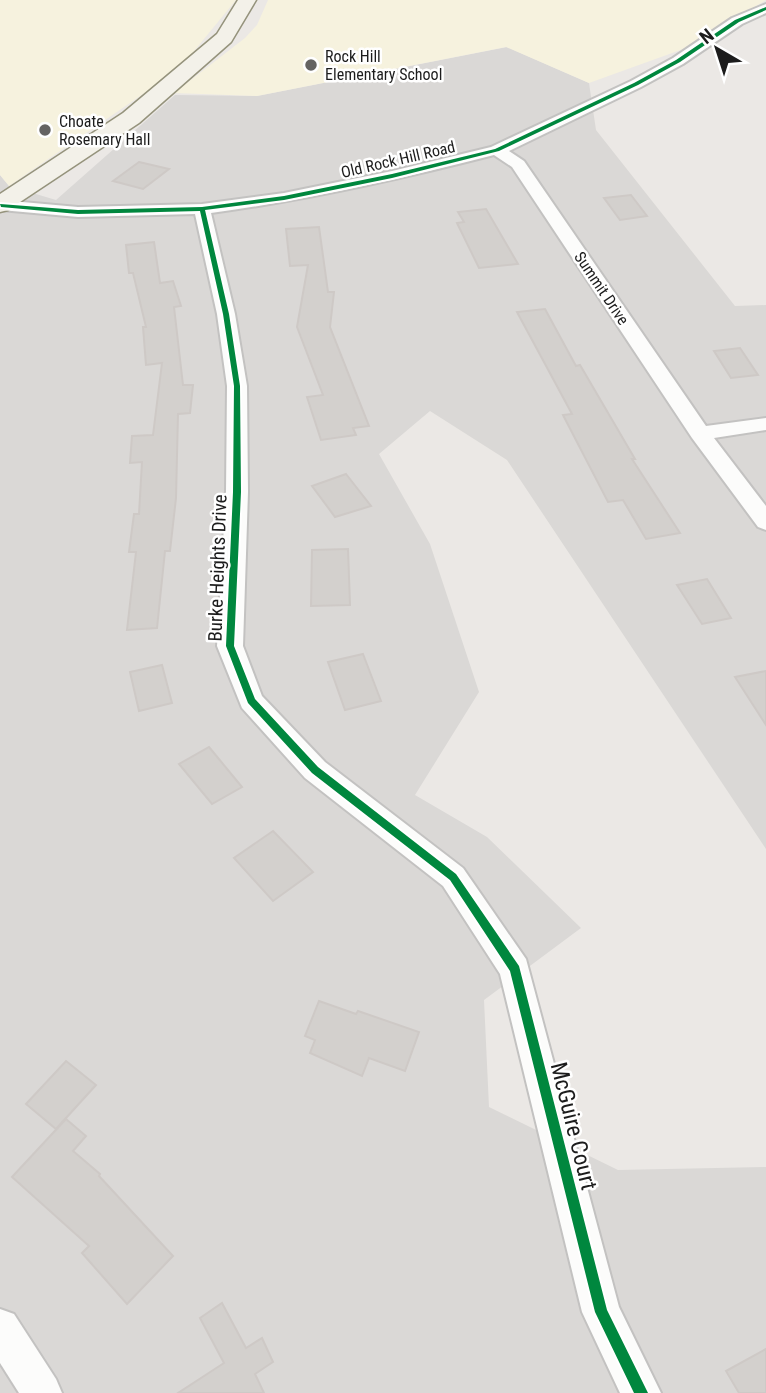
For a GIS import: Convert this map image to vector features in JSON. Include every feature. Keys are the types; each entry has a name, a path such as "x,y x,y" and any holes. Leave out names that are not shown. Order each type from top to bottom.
{"main road":[{"path":"1,205 131,118 224,38 247,0"}],"street":[{"name":"Old Rock Hill Road","path":"1,205 78,212 202,209 324,190 497,150 636,84 678,61 737,21 766,8"},
{"name":"Summit Drive","path":"497,150 518,164 700,433 766,522"},
{"name":"Burke Heights Drive","path":"202,209 226,314 237,386 237,492 230,646 251,701 315,770 453,877"},
{"path":"700,433 766,424"},
{"name":"McGuire Court","path":"453,877 515,969 601,1312 641,1393"},
{"path":"0,1328 42,1393"}],"shaded area":[{"name":"Choate Rosemary Hall","path":"0,0 236,0 190,56 146,92 9,186 0,175"},
{"name":"Rock Hill Elementary School","path":"268,0 766,0 686,48 589,83 506,47 257,96 174,93 245,38 257,25"},
{"path":"507,47 589,83 596,130 735,306 766,305 766,849 507,460 430,411 379,454 430,544 479,692 415,795 487,837 581,928 484,1000 489,1107 618,1170 766,1167 766,1393 0,1393 0,175 9,186 56,200 175,95 257,96"}],"building":[{"path":"139,162 169,169 143,189 113,181"},
{"path":"631,195 647,216 620,220 604,198"},
{"path":"486,209 518,264 479,268 457,223 464,222 458,212"},
{"path":"319,227 328,292 334,292 330,327 369,426 353,428 356,435 321,440 307,397 323,395 297,327 308,265 290,266 286,229"},
{"path":"154,242 160,283 173,281 181,306 174,307 183,385 193,385 190,413 178,414 176,498 170,551 165,551 157,628 127,630 136,552 129,552 134,514 139,514 142,462 130,463 132,436 153,435 162,363 146,365 143,327 146,327 133,273 129,273 126,245"},
{"path":"545,309 576,366 580,365 635,459 632,459 680,533 646,539 623,500 608,502 563,415 572,414 517,312"},
{"path":"740,348 758,375 731,378 714,351"},
{"path":"346,474 371,506 335,517 312,486"},
{"path":"348,549 350,605 311,606 312,550"},
{"path":"707,579 731,618 702,624 677,585"},
{"path":"363,654 381,701 345,710 328,662"},
{"path":"162,665 172,703 139,711 130,672"},
{"path":"766,671 766,725 735,677"},
{"path":"209,747 242,787 212,804 179,764"},
{"path":"273,831 313,872 273,901 234,858"},
{"path":"319,1001 419,1032 405,1071 369,1058 362,1076 310,1053 315,1040 305,1036"},
{"path":"66,1061 96,1085 56,1129 26,1104"},
{"path":"66,1119 86,1136 73,1151 100,1174 173,1256 127,1304 82,1253 89,1246 12,1177"},
{"path":"222,1303 246,1348 262,1338 273,1362 255,1374 264,1393 178,1393 224,1363 200,1318"},
{"path":"766,1349 766,1393 739,1393 726,1371"}],"cycle path":[{"path":"1,205 78,212 202,209 284,198 392,176 497,150 636,84 678,61 737,21 766,8"},
{"path":"202,209 226,314 237,386 237,492 230,646 251,701 315,770 453,877 515,969 601,1312 641,1393"}],"place":[{"name":"Rock Hill Elementary School","path":"311,65"},
{"name":"Choate Rosemary Hall","path":"45,130"}]}
